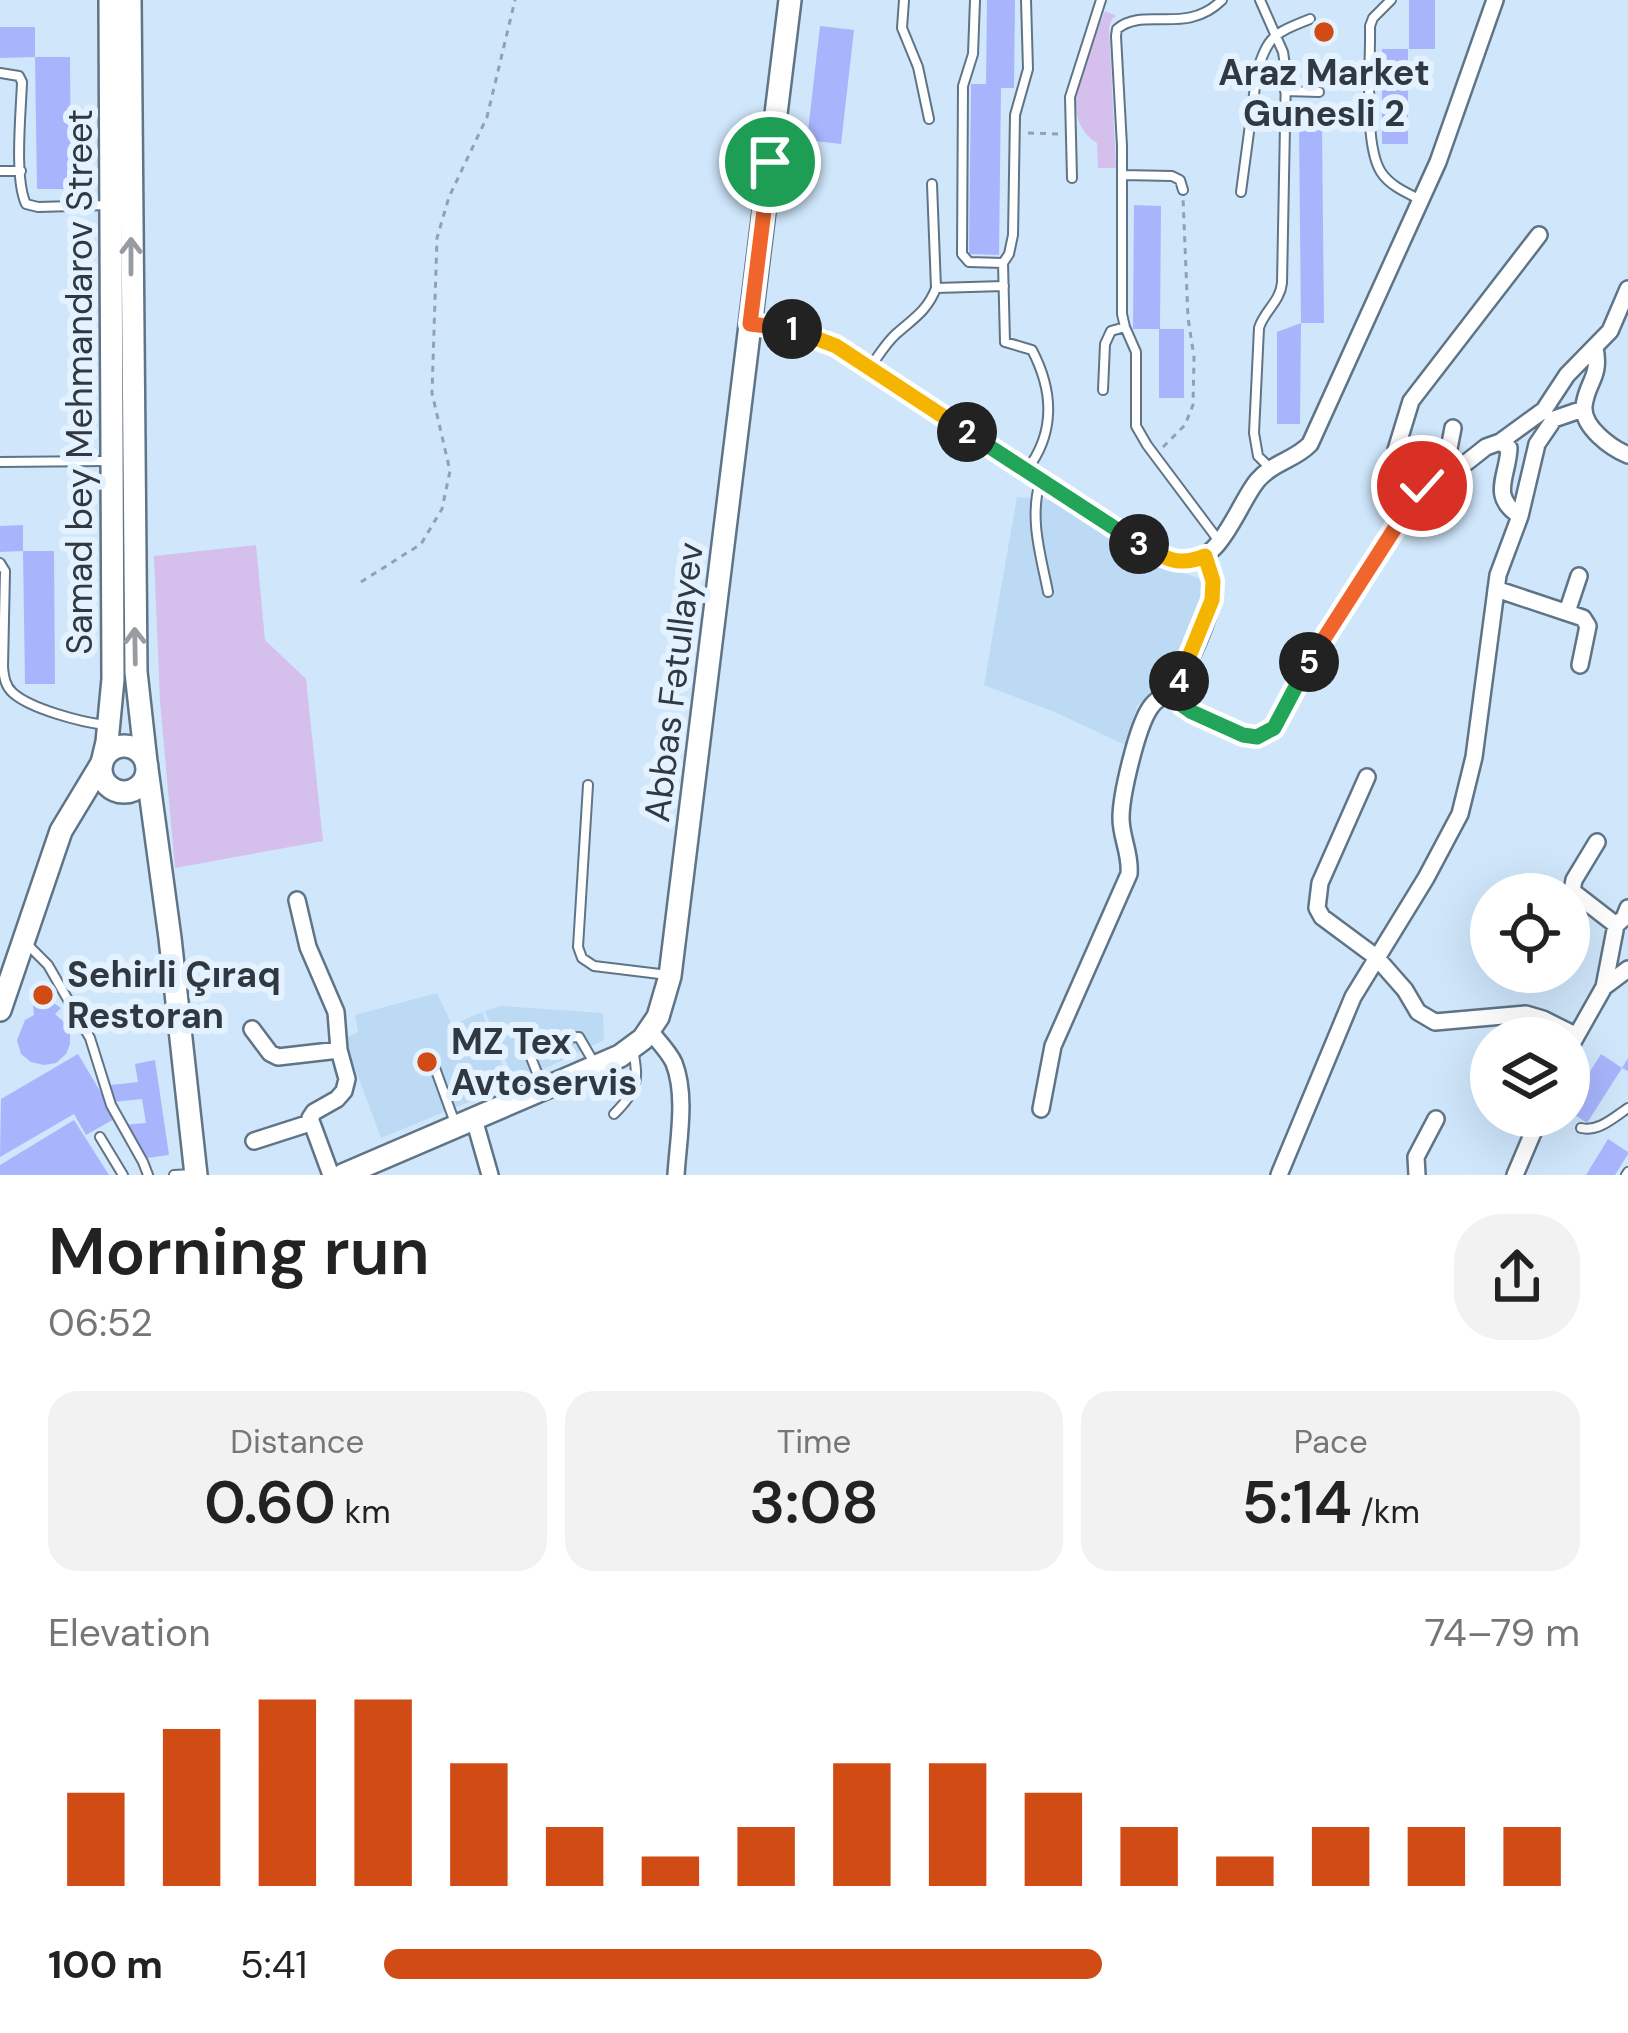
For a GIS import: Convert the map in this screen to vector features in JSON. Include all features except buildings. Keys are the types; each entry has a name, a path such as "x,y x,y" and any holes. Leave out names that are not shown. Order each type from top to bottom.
{"main road":[{"name":"Samad bey Mehmandarov Street","path":"102,763 112,679 110,0"},
{"name":"Samad bey Mehmandarov Street","path":"130,0 136,672 195,1174"},
{"name":"Abbas Fətullayev","path":"342,1175 597,1068 632,1048 658,1017 670,976 790,0"},
{"path":"0,1010 5,978 24,941 70,815 110,751 123,746 137,750 146,777 136,789 97,796 70,815"},
{"path":"102,763 103,778 140,806 158,845"}],"street":[{"path":"750,324 824,339 1125,537 1166,557 1190,562 1205,556 1270,468 1310,444 1438,162 1495,0"},
{"path":"1406,508 1398,484 1396,451 1411,401 1539,235"},
{"path":"1173,692 1192,712 1243,735 1257,737 1274,728 1332,623 1422,486 1501,442 1544,410 1567,375 1610,331 1628,289"},
{"path":"1595,348 1598,364 1583,409 1603,439 1628,454"},
{"path":"1279,1175 1353,998 1460,814 1474,757 1498,575 1538,444 1554,419 1583,409"},
{"path":"1450,472 1446,464 1453,428"},
{"path":"1501,442 1509,448 1502,499 1520,515"},
{"path":"1041,1109 1053,1046 1129,874 1120,812 1136,742 1153,704 1173,692 1183,676 1212,600 1213,581 1205,556"},
{"path":"1567,612 1579,576"},
{"path":"1496,589 1583,618 1588,626 1580,664"},
{"path":"1367,777 1319,883 1317,908 1322,917 1376,957 1418,1012 1435,1022 1470,1019"},
{"path":"1597,842 1572,891 1616,925"},
{"path":"254,1141 310,1123 314,1112 337,1099 347,1079 336,1012 308,946 296,900"},
{"path":"1587,1017 1604,987 1616,925 1628,908"},
{"path":"1604,987 1628,969"},
{"path":"1492,1017 1539,1017"},
{"path":"252,1029 278,1057 340,1050"},
{"path":"650,1031 673,1060 677,1074 676,1175"},
{"path":"1417,1175 1416,1157 1436,1119"},
{"name":"Abbas Fətullayev","path":"310,1123 342,1175"},
{"path":"465,1123 490,1175"},
{"path":"1515,1175 1531,1137"}],"lane":[{"path":"904,0 902,28 918,68 928,119"},
{"path":"975,0 973,54 963,86 962,254 969,262 1003,263"},
{"path":"1026,0 1028,68 1015,115 1013,235 1003,263 1005,342 1032,350 1047,389 1043,446 1033,476 1034,521 1048,592"},
{"path":"1072,178 1070,97 1101,0"},
{"path":"1219,542 1136,426 1136,352 1122,314 1117,29 1126,22 1188,20 1222,0"},
{"path":"1260,0 1283,52 1285,91 1282,284 1259,328 1254,433 1258,456 1270,468"},
{"path":"1390,0 1370,26 1374,156 1388,181 1421,200"},
{"path":"1241,192 1263,52 1276,33 1310,19"},
{"path":"0,73 20,76 22,82 21,171 26,204 111,205"},
{"path":"1285,91 1319,92"},
{"path":"0,171 21,171"},
{"path":"1123,175 1172,176 1180,180 1183,190"},
{"path":"870,368 887,343 922,312 936,288 932,184"},
{"path":"936,288 1004,286"},
{"path":"1103,390 1105,344 1112,331 1125,327"},
{"path":"0,462 112,460"},
{"path":"0,563 5,571 2,667 11,692 85,723 109,725"},
{"path":"588,785 578,946 582,958 594,966 670,976"},
{"path":"24,941 48,965 90,1038 111,1105 148,1175"},
{"path":"544,1090 528,1050 532,1040 579,1037 597,1068"},
{"path":"614,1114 632,1096 637,1081 632,1048"},
{"path":"435,1068 465,1123"},
{"path":"1590,1130 1628,1108"},
{"path":"100,1137 123,1175"},
{"path":"174,1175 195,1174"}],"path":[{"path":"361,581 421,544 442,509 450,471 432,393 437,238 449,197 487,117 515,0"},
{"path":"1014,133 1072,135"},
{"path":"1155,456 1185,425 1193,405 1183,190"}],"shaded area":[{"path":"1105,11 1116,16 1109,27 1116,168 1098,168 1097,143 1077,116 1084,62"},
{"path":"1017,497 1058,501 1158,564 1206,581 1188,645 1167,680 1137,706 1125,745 984,685"},
{"path":"256,545 265,640 306,679 323,841 175,868 160,701 154,556"},
{"name":"MZ Tex Avtoservis","path":"437,993 452,1025 482,1012 510,1085 381,1138 344,1039 358,1032 355,1015"},
{"path":"501,1006 603,1013 604,1040 515,1083 485,1011"}],"place":[{"name":"Araz Market Gunesli 2","path":"1324,32"},
{"name":"Sehirli Çıraq Restoran","path":"43,995"},
{"name":"MZ Tex Avtoservis","path":"427,1062"}],"route":[{"path":"770,162 750,324 824,339 1125,537 1178,562 1205,556 1214,592 1173,692 1192,712 1243,735 1257,737 1274,728 1332,623 1422,486"}]}
